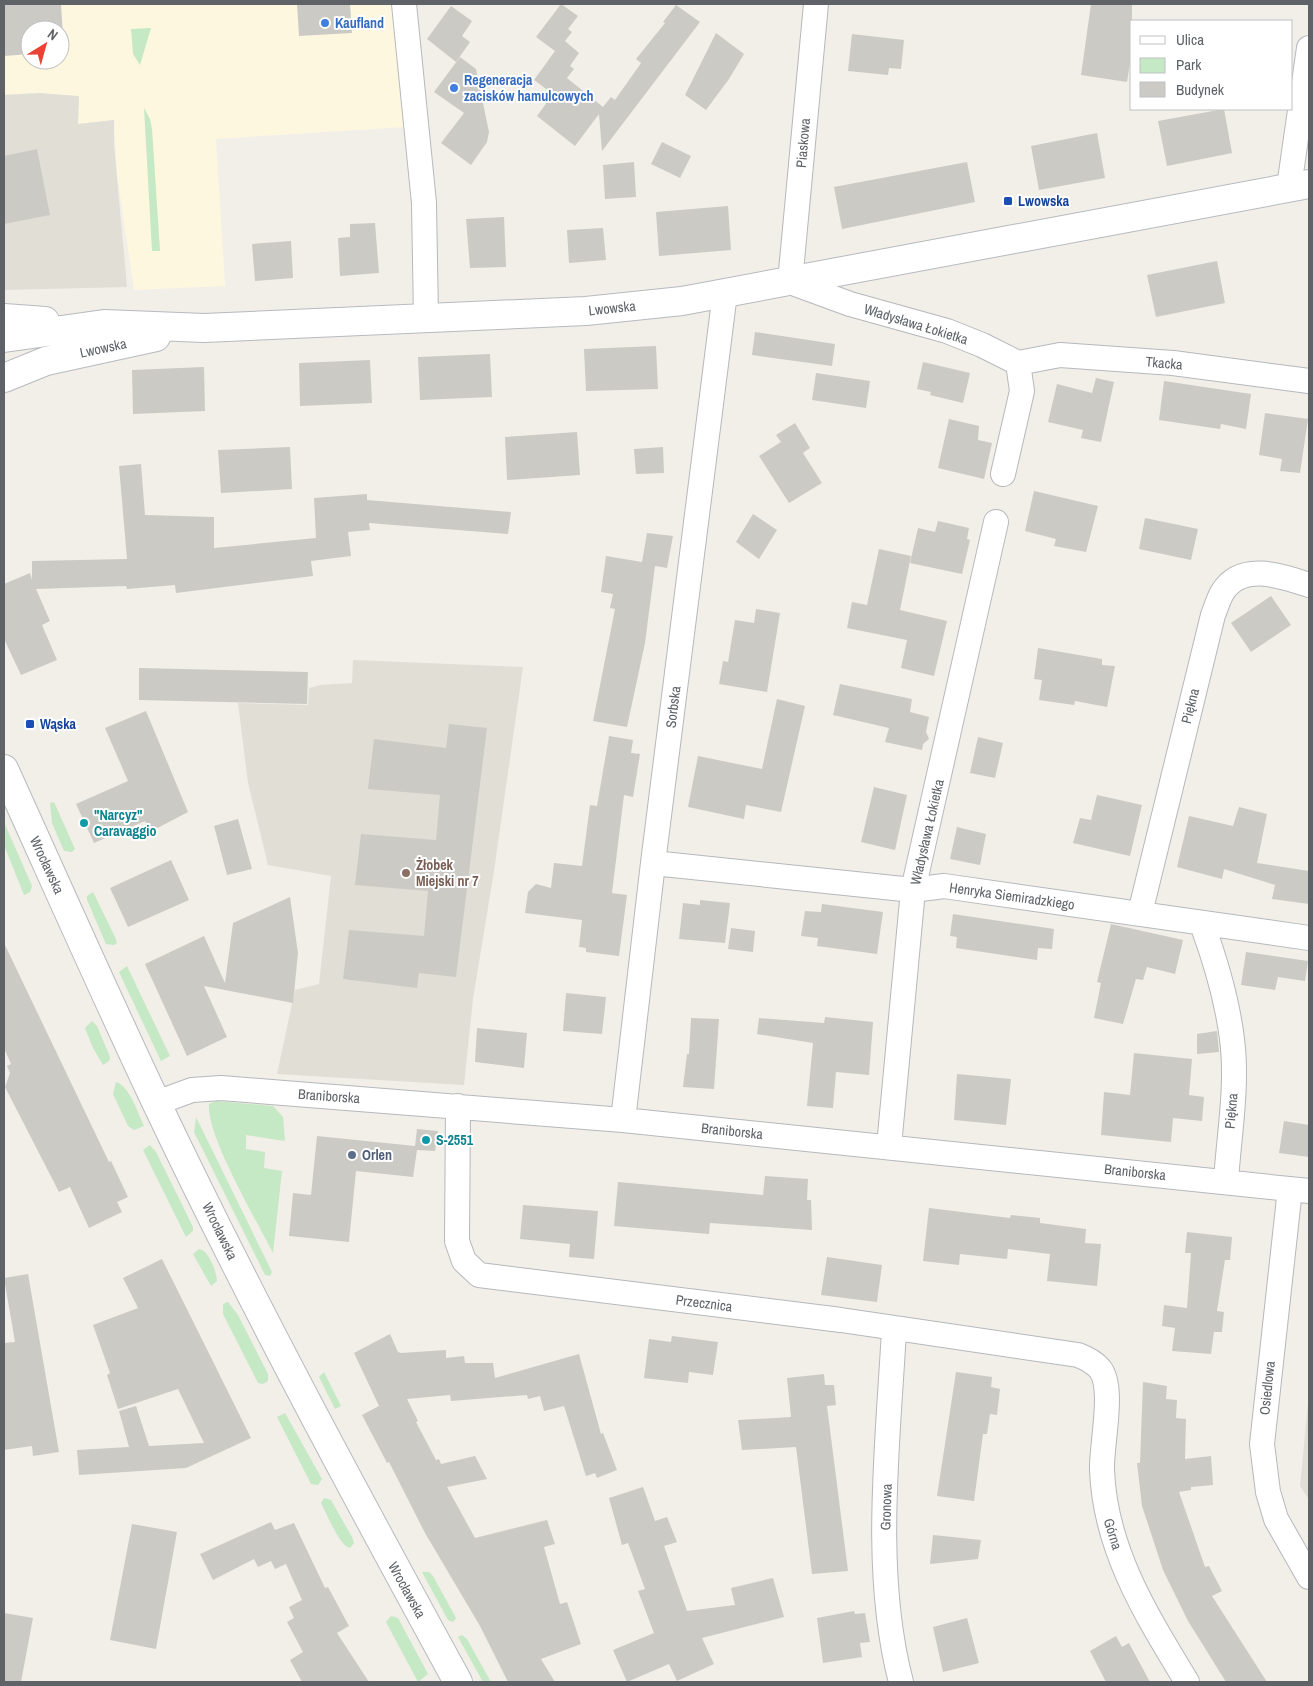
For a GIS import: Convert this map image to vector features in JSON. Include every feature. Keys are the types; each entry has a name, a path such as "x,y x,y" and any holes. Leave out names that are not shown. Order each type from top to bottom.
{"street":[{"path":"404,4 424,203 426,318"},
{"name":"Piaskowa","path":"790,282 816,4"},
{"path":"1299,185 1309,48"},
{"name":"Lwowska","path":"4,338 104,324 204,328 586,311 682,301 1299,185"},
{"name":"Władysława Łokietka","path":"790,282 850,304 947,331 982,345 1018,364"},
{"name":"Sorbska","path":"624,1120 653,863 725,293"},
{"path":"4,318 104,324"},
{"name":"Lwowska","path":"4,378 46,361 108,346 204,328"},
{"name":"Tkacka","path":"1018,364 1060,355 1173,363 1309,381"},
{"path":"1003,474 1022,391 1018,364"},
{"name":"Władysława Łokietka","path":"889,1146 913,890 996,522"},
{"name":"Piękna","path":"1140,913 1213,615 1223,591 1238,578 1260,572 1309,584"},
{"name":"Wrocławska","path":"4,769 156,1103 257,1305 353,1490 458,1682"},
{"name":"Henryka Siemiradzkiego","path":"653,863 913,890 944,886 1309,938"},
{"name":"Piękna","path":"1202,924 1220,974 1232,1040 1234,1087 1226,1181"},
{"name":"Braniborska","path":"156,1103 192,1090 222,1088 624,1120 1300,1190"},
{"name":"Przecznica","path":"458,1106 457,1241 464,1261 479,1275 841,1320 894,1330 1078,1355 1090,1360 1101,1370"},
{"name":"Osiedlowa","path":"1300,1190 1262,1444 1268,1492 1276,1519 1309,1577"},
{"name":"Gronowa","path":"894,1330 885,1549 888,1612 901,1682"},
{"name":"Górna","path":"1101,1370 1107,1389 1102,1469 1106,1518 1123,1567 1142,1608 1187,1682"}],"shaded area":[{"path":"4,4 394,4 406,127 216,139 225,286 134,290 117,174 114,120 78,124 79,97 39,93 4,95"},
{"path":"39,93 79,96 78,124 114,120 114,145 127,287 4,290 4,95"},
{"name":"Żłobek Miejski nr 7","path":"353,660 523,667 494,871 473,999 464,1085 277,1074 295,990 319,984 331,876 268,865 248,783 238,703 308,705 309,688 320,685 352,683"},
{"path":"1309,1393 1309,1500 1300,1486"}],"green space":[{"path":"151,28 140,65 133,54 131,29"},
{"path":"144,108 150,119 152,129 160,251 152,251"},
{"path":"54,802 75,849 72,852 64,851 52,823 50,803"},
{"path":"4,822 32,886 30,892 24,895 4,845"},
{"path":"93,892 115,937 117,943 114,945 106,944 87,900 87,896"},
{"path":"127,966 170,1056 161,1061 119,972"},
{"path":"92,1021 97,1026 110,1057 109,1061 103,1065 93,1048 85,1028"},
{"path":"116,1082 129,1095 144,1126 134,1130 128,1126 113,1094"},
{"path":"216,1101 273,1106 283,1117 285,1141 246,1135 246,1149 265,1152 264,1168 282,1171 273,1253 234,1178 215,1136 210,1118 209,1104"},
{"path":"196,1117 272,1272 270,1276 265,1275 194,1132"},
{"path":"150,1145 156,1152 193,1227 193,1231 186,1237 143,1150"},
{"path":"199,1249 206,1253 214,1267 217,1281 211,1286 193,1254"},
{"path":"228,1302 238,1315 268,1374 268,1381 263,1384 258,1383 223,1314 223,1304"},
{"path":"324,1372 341,1406 335,1409 319,1377"},
{"path":"285,1413 322,1479 318,1485 311,1484 277,1417"},
{"path":"324,1498 331,1500 352,1537 354,1543 350,1548 342,1542 321,1503"},
{"path":"422,1572 429,1572 433,1576 456,1618 453,1622 448,1620"},
{"path":"391,1616 398,1618 428,1674 418,1682 386,1622"},
{"path":"462,1635 467,1639 491,1682 483,1682 458,1637"}],"building":[{"path":"4,4 61,4 62,20 20,20 20,55 4,56"},
{"name":"Kaufland","path":"297,4 350,4 352,33 299,36"},
{"path":"561,4 578,16 568,29 572,32 565,41 579,53 570,66 574,69 567,78 603,107 611,97 615,100 641,63 636,59 665,23 663,22 676,5 700,22 602,151 599,114 575,146 537,116 553,94 534,80 555,51 536,37"},
{"path":"1091,4 1132,4 1130,63 1127,82 1081,75"},
{"path":"451,6 472,21 462,36 470,42 456,62 427,39"},
{"path":"716,33 744,54 729,79 706,110 685,95"},
{"path":"852,34 904,40 901,69 889,68 888,75 848,71"},
{"path":"460,57 476,69 489,132 487,142 471,165 441,143 464,113 434,92"},
{"path":"1224,110 1232,153 1167,166 1158,121"},
{"path":"1097,133 1105,178 1039,190 1031,146"},
{"path":"662,142 691,156 680,178 651,164"},
{"path":"37,149 50,215 4,224 4,156"},
{"path":"634,162 636,197 605,199 603,165"},
{"path":"967,162 975,202 842,229 834,187"},
{"path":"728,206 731,250 659,256 656,212"},
{"path":"504,217 506,267 470,268 466,219"},
{"path":"375,223 379,273 340,276 338,238 350,237 350,224"},
{"path":"603,228 606,260 569,263 567,230"},
{"path":"291,241 293,278 255,281 252,244"},
{"path":"1217,261 1225,303 1156,317 1147,275"},
{"path":"755,332 835,344 832,366 752,355"},
{"path":"656,346 658,389 586,391 584,349"},
{"path":"490,354 492,397 420,400 418,357"},
{"path":"370,360 372,403 300,406 299,363"},
{"path":"923,362 970,373 963,403 930,395 931,392 917,389"},
{"path":"204,367 205,411 133,414 132,370"},
{"path":"816,373 870,381 866,408 812,400"},
{"path":"1096,378 1114,382 1101,442 1081,438 1083,430 1048,422 1057,384 1092,393"},
{"path":"1164,381 1251,394 1246,429 1221,424 1220,429 1159,420"},
{"path":"1265,413 1308,419 1300,473 1280,471 1282,459 1259,455"},
{"path":"949,419 979,426 978,440 992,443 984,479 938,468"},
{"path":"795,423 810,448 803,453 822,483 789,503 759,456 781,442 776,435"},
{"path":"577,432 580,475 507,480 505,437"},
{"path":"290,447 292,489 221,493 218,450"},
{"path":"663,447 664,473 636,474 634,449"},
{"path":"141,464 145,515 214,517 214,548 316,538 314,498 367,494 367,500 511,512 508,534 369,523 370,530 348,532 351,556 311,561 313,576 176,593 175,585 127,589 126,586 36,589 50,621 42,625 57,660 21,675 4,639 4,584 30,573 32,580 32,561 127,559 119,466"},
{"path":"1034,491 1098,506 1086,552 1054,546 1056,539 1025,531"},
{"path":"753,514 777,530 759,559 736,542"},
{"path":"1145,518 1198,529 1191,560 1139,549"},
{"path":"938,521 969,528 967,539 970,540 962,574 910,563 918,528 935,532"},
{"path":"647,533 673,536 667,568 655,566 645,643 627,727 593,721 615,609 610,608 613,594 601,592 606,556 642,562"},
{"path":"879,549 911,556 900,610 947,621 934,676 901,668 907,640 847,628 852,602 867,605"},
{"path":"1271,596 1291,625 1251,652 1231,623"},
{"path":"756,609 780,613 767,692 719,684 723,661 728,662 735,620 754,623"},
{"path":"1038,648 1102,659 1102,665 1115,666 1107,707 1075,701 1074,705 1039,700 1042,680 1034,679"},
{"path":"139,668 308,672 307,704 139,700"},
{"path":"840,684 912,699 910,712 929,717 926,732 929,739 923,744 922,750 885,742 889,728 833,715"},
{"path":"777,699 805,706 781,812 746,805 744,819 688,807 698,756 762,769"},
{"path":"146,711 188,812 150,832 145,821 94,843 76,804 128,781 105,728"},
{"path":"449,724 487,728 456,977 419,973 417,988 343,979 349,930 424,936 428,891 355,885 361,834 436,840 440,795 368,789 374,739 446,748"},
{"path":"609,736 633,740 631,753 640,754 633,797 624,795 612,893 627,895 619,956 586,952 586,948 579,947 582,920 525,913 528,892 536,884 551,888 554,863 582,866 590,805 597,806"},
{"path":"978,737 1003,743 995,778 970,773"},
{"path":"874,787 907,795 895,850 861,842"},
{"path":"1097,795 1142,805 1130,856 1073,843 1080,818 1091,820"},
{"path":"1239,807 1267,814 1257,863 1309,871 1309,904 1272,899 1275,885 1224,869 1222,879 1177,867 1189,816 1233,826"},
{"path":"238,819 252,869 227,875 214,826"},
{"path":"957,827 986,834 980,865 950,859"},
{"path":"171,860 189,900 128,927 110,888"},
{"path":"290,897 298,953 293,1003 204,986 227,1037 187,1056 145,964 204,936 225,983 233,923"},
{"path":"700,900 730,903 725,943 679,939 683,903 700,905"},
{"path":"822,904 883,912 877,954 817,946 818,938 801,936 805,911 821,912"},
{"path":"953,914 1054,929 1052,949 1038,948 1037,960 956,948 957,937 950,936"},
{"path":"1111,924 1183,940 1175,974 1147,967 1143,980 1136,979 1123,1024 1094,1018 1101,983 1097,982"},
{"path":"731,928 755,931 753,952 728,949"},
{"path":"4,943 109,1162 111,1161 128,1197 117,1202 122,1212 89,1228 70,1187 59,1192 5,1087 10,1073 7,1066 11,1064 4,1048"},
{"path":"1246,952 1308,961 1305,981 1278,977 1275,990 1241,985"},
{"path":"566,993 606,997 602,1034 563,1031"},
{"path":"825,1017 873,1022 869,1075 836,1072 833,1108 807,1106 813,1043 757,1034 759,1018 824,1023"},
{"path":"691,1018 719,1019 714,1089 683,1087 687,1054 689,1054"},
{"path":"477,1028 527,1033 524,1068 475,1062"},
{"path":"1217,1031 1219,1052 1197,1054 1197,1034"},
{"path":"1134,1053 1192,1059 1189,1095 1204,1097 1202,1121 1173,1118 1171,1142 1101,1135 1104,1092 1130,1095"},
{"path":"957,1074 1011,1079 1006,1125 954,1120"},
{"path":"1284,1121 1309,1125 1309,1157 1279,1153"},
{"path":"417,1129 438,1131 435,1151 417,1150 413,1177 356,1171 349,1242 289,1236 293,1193 311,1195 317,1136 415,1146"},
{"path":"765,1176 808,1179 807,1200 811,1200 812,1230 710,1223 709,1234 614,1226 618,1182 763,1195"},
{"path":"523,1205 598,1211 594,1259 569,1257 570,1244 520,1239"},
{"path":"929,1208 1010,1218 1011,1215 1040,1218 1040,1223 1086,1229 1085,1243 1101,1244 1097,1286 1047,1281 1050,1254 1008,1249 1007,1259 960,1254 959,1265 923,1261"},
{"path":"1187,1232 1232,1237 1230,1260 1225,1260 1217,1311 1224,1312 1222,1332 1214,1332 1211,1354 1172,1351 1175,1328 1162,1326 1164,1305 1187,1308 1191,1253 1185,1253"},
{"path":"827,1257 882,1265 877,1302 821,1295"},
{"path":"162,1259 251,1438 186,1468 79,1475 77,1450 129,1447 119,1411 136,1406 149,1446 204,1443 178,1389 118,1409 107,1375 110,1373 93,1325 138,1308 123,1278"},
{"path":"28,1274 59,1452 33,1456 32,1446 4,1450 4,1343 15,1342 4,1278"},
{"path":"390,1334 398,1352 446,1350 446,1358 464,1356 465,1363 493,1363 495,1378 579,1354 601,1434 603,1433 617,1470 597,1478 595,1473 586,1476 564,1406 544,1411 540,1396 528,1399 527,1395 451,1401 450,1395 407,1399 418,1421 416,1422 436,1460 439,1459 441,1464 475,1456 487,1479 447,1487 475,1538 547,1520 555,1544 544,1547 560,1604 567,1602 581,1644 541,1659 555,1682 508,1682 480,1626 425,1533 389,1462 387,1463 362,1415 379,1406 354,1353"},
{"path":"672,1336 718,1342 713,1375 689,1372 688,1383 644,1378 649,1339 671,1342"},
{"path":"956,1372 992,1377 991,1387 1000,1389 997,1415 990,1414 987,1434 983,1434 974,1501 937,1496"},
{"path":"824,1374 825,1385 834,1385 836,1405 827,1406 848,1571 812,1574 796,1447 742,1450 738,1420 791,1417 787,1378"},
{"path":"1143,1382 1167,1386 1166,1399 1177,1400 1176,1418 1186,1419 1185,1459 1211,1456 1213,1485 1191,1487 1191,1490 1179,1492 1205,1567 1209,1566 1222,1591 1212,1596 1267,1682 1226,1682 1188,1621 1163,1570 1142,1506 1137,1463 1140,1463"},
{"path":"643,1487 655,1521 667,1517 677,1542 664,1546 687,1611 735,1605 731,1588 773,1578 784,1617 702,1638 714,1664 677,1681 669,1664 627,1682 613,1650 654,1633 638,1591 645,1589 628,1543 622,1545 609,1498"},
{"path":"271,1522 275,1530 294,1523 325,1588 328,1587 349,1626 337,1633 369,1682 302,1682 290,1660 303,1652 287,1622 294,1618 289,1607 302,1600 286,1564 275,1569 271,1561 258,1567 254,1559 213,1580 200,1554"},
{"path":"132,1524 177,1532 156,1649 110,1640"},
{"path":"933,1535 981,1540 978,1559 930,1564"},
{"path":"854,1611 855,1614 865,1613 870,1642 860,1643 862,1657 823,1663 817,1618"},
{"path":"4,1613 33,1618 21,1682 4,1682"},
{"path":"967,1618 979,1663 943,1672 933,1627"},
{"path":"1116,1636 1122,1647 1129,1643 1150,1682 1106,1682 1090,1651"}],"place":[{"name":"Kaufland","path":"325,23"},
{"name":"Regeneracja zacisków hamulcowych","path":"454,88"},
{"name":"Lwowska","path":"1008,201"},
{"name":"Wąska","path":"30,724"},
{"name":"\"Narcyz\" Caravaggio","path":"84,823"},
{"name":"Żłobek Miejski nr 7","path":"406,873"},
{"name":"S-2551","path":"426,1140"},
{"name":"Orlen","path":"352,1155"}]}
